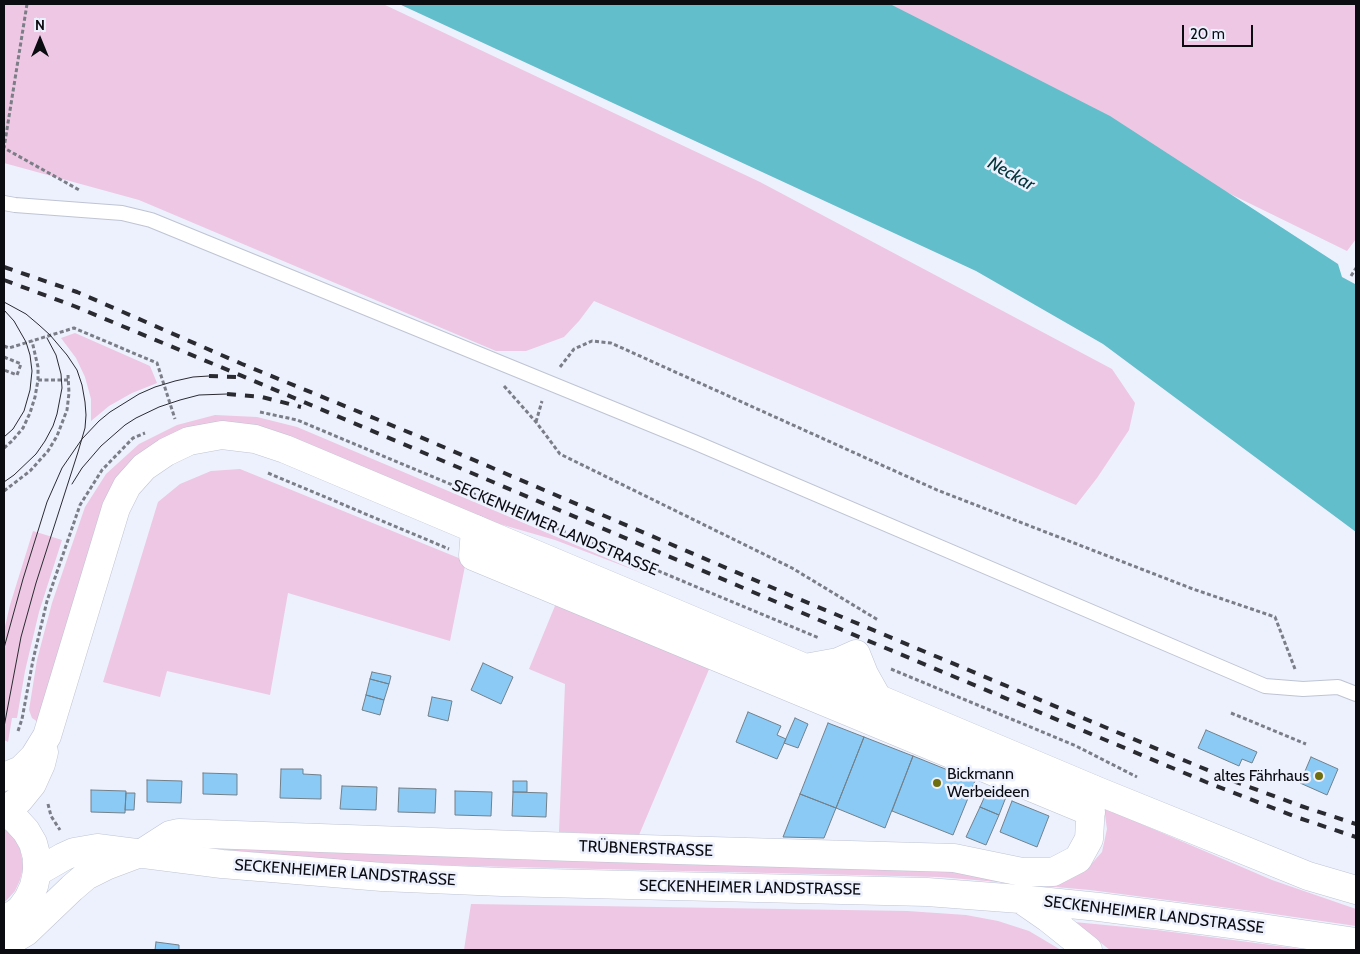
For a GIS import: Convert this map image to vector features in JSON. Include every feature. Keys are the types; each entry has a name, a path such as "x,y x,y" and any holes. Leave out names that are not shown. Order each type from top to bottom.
{"main road":[{"name":"SECKENHEIMER LANDSTRASSE","path":"4,777 21,770 34,757 47,736 116,508 127,486 144,467 166,452 189,441 222,435 255,439 285,449 474,542 1092,800 1308,876 1356,890"},
{"name":"SECKENHEIMER LANDSTRASSE","path":"474,542 805,668 878,698 1092,800"},
{"path":"805,668 838,662 856,654 864,674 878,698"},
{"path":"4,921 20,910 28,899 34,886 37,872 33,843 26,831 4,811 19,800 32,784 41,764 47,736"},
{"name":"TRÜBNERSTRASSE","path":"142,853 170,835 179,833 954,858 1022,872 1053,872 1078,859 1089,840 1092,800"},
{"name":"SECKENHEIMER LANDSTRASSE","path":"37,872 63,856 96,848 222,864 382,877 502,882 927,892 1020,899 1246,926 1356,942"},
{"name":"SECKENHEIMER LANDSTRASSE","path":"4,943 26,932 86,876 106,866 142,853"},
{"path":"1020,899 1048,918 1088,950"}],"lane":[{"path":"4,203 122,213 151,220 694,442 1265,686 1303,689 1338,687 1356,694"}],"path":[{"path":"27,4 4,148 88,194"},
{"path":"1351,276 1356,268"},
{"path":"4,346 9,348 74,328 157,363 175,419 183,417"},
{"path":"4,448 22,428 36,397 38,367 32,341"},
{"path":"548,382 574,349 592,341 611,343 937,490 1193,589 1275,617 1303,689"},
{"path":"4,357 21,364 17,375 4,370"},
{"path":"4,491 30,471 48,451 57,436 67,410 69,393 68,375"},
{"path":"38,380 69,380"},
{"name":"SECKENHEIMER LANDSTRASSE","path":"258,411 297,420 820,639"},
{"path":"536,422 560,454 792,568 878,620"},
{"path":"268,472 457,552 474,542"},
{"path":"856,654 1076,746 1138,778"},
{"path":"1231,713 1306,744"},
{"path":"48,800 51,816 74,852"}],"shaded area":[{"path":"4,4 383,4 760,182 1112,369 1135,403 1129,430 1097,478 1076,505 594,301 564,337 526,351 496,351 139,200 4,163"},
{"path":"888,4 1356,4 1356,239 1347,251 1212,185 1112,118"},
{"path":"75,333 150,366 157,383 132,393 109,406 91,421 91,399 85,377 76,358 61,338"},
{"path":"215,415 257,417 297,427 642,573 555,540 479,518 290,437 255,425 216,423 116,481 100,512 38,722 32,718 29,710 37,660 52,603 85,507 106,474 139,444 177,425"},
{"path":"240,469 466,561 450,641 288,593 270,695 167,671 160,697 103,682 158,502 180,484 211,471"},
{"path":"33,531 62,540 39,612 25,671 17,718 12,718 8,742 4,740 4,631"},
{"path":"557,601 710,667 639,835 559,832 565,684 529,669"},
{"path":"1104,808 1272,880 1356,909 1356,926 1090,890 940,877 359,862 173,845 949,867 1064,880 1086,870 1102,852 1107,829"},
{"path":"4,827 15,839 20,849 23,868 15,891 4,903"},
{"path":"471,904 907,911 966,915 998,921 1029,931 1061,950 464,950"},
{"path":"1074,922 1157,930 1309,950 1110,950"}],"water":[{"name":"Neckar","path":"399,4 890,4 1110,116 1338,264 1342,277 1356,284 1356,532 1103,344 976,271"}],"building":[{"path":"483,663 513,677 501,704 471,690"},
{"path":"372,672 391,676 389,684 370,679"},
{"path":"370,679 389,684 384,700 366,695"},
{"path":"366,695 384,700 380,715 362,710"},
{"path":"432,697 452,701 448,721 428,716"},
{"path":"748,712 781,726 777,735 786,739 777,759 736,742"},
{"path":"795,718 808,724 798,748 784,743"},
{"path":"828,723 864,737 836,808 800,794"},
{"path":"1206,730 1257,752 1252,763 1242,759 1239,766 1198,748"},
{"path":"864,737 913,756 885,828 836,808"},
{"path":"913,756 975,781 953,835 892,811"},
{"name":"altes Fährhaus","path":"1311,757 1338,769 1327,795 1300,783"},
{"path":"281,769 303,769 303,774 321,775 321,799 280,798"},
{"path":"203,773 237,774 237,795 203,794"},
{"path":"147,780 182,781 181,803 147,802"},
{"path":"513,781 527,781 527,792 513,792"},
{"path":"342,786 377,787 376,810 340,809"},
{"path":"399,788 436,789 435,813 398,812"},
{"path":"988,789 1006,797 999,815 980,807"},
{"path":"91,790 126,791 125,813 91,812"},
{"path":"455,791 492,792 491,816 455,815"},
{"path":"513,792 547,793 546,817 512,816"},
{"path":"126,793 135,793 134,810 125,810"},
{"path":"800,794 836,808 824,838 783,837"},
{"path":"1012,801 1049,816 1037,847 1000,832"},
{"path":"980,807 999,815 986,845 966,837"},
{"path":"156,942 179,945 179,950 155,950"}],"tram line":[{"path":"4,302 26,314 50,335 67,355 77,370 82,385 86,415 85,428 78,452 36,583 21,637 4,727"},
{"path":"4,310 14,321 26,342 32,371 30,390 24,411 13,429 4,437"},
{"path":"4,482 36,454 53,426 57,414 62,388 61,374 56,355 47,338"},
{"path":"4,648 47,502 62,468 82,439 110,412 139,394 175,381 209,376"},
{"path":"72,484 82,468 101,446 136,418 180,400 199,395 227,394"}],"railway":[{"path":"4,267 77,292 242,364 413,434 799,599 1236,782 1356,824"},
{"path":"4,280 74,306 247,378 1206,782 1296,817 1356,837"},
{"path":"209,376 236,377"},
{"path":"227,394 262,397 301,407"}],"place":[{"name":"altes Fährhaus","path":"1319,776"},
{"name":"Bickmann Werbeideen","path":"937,783"}]}
